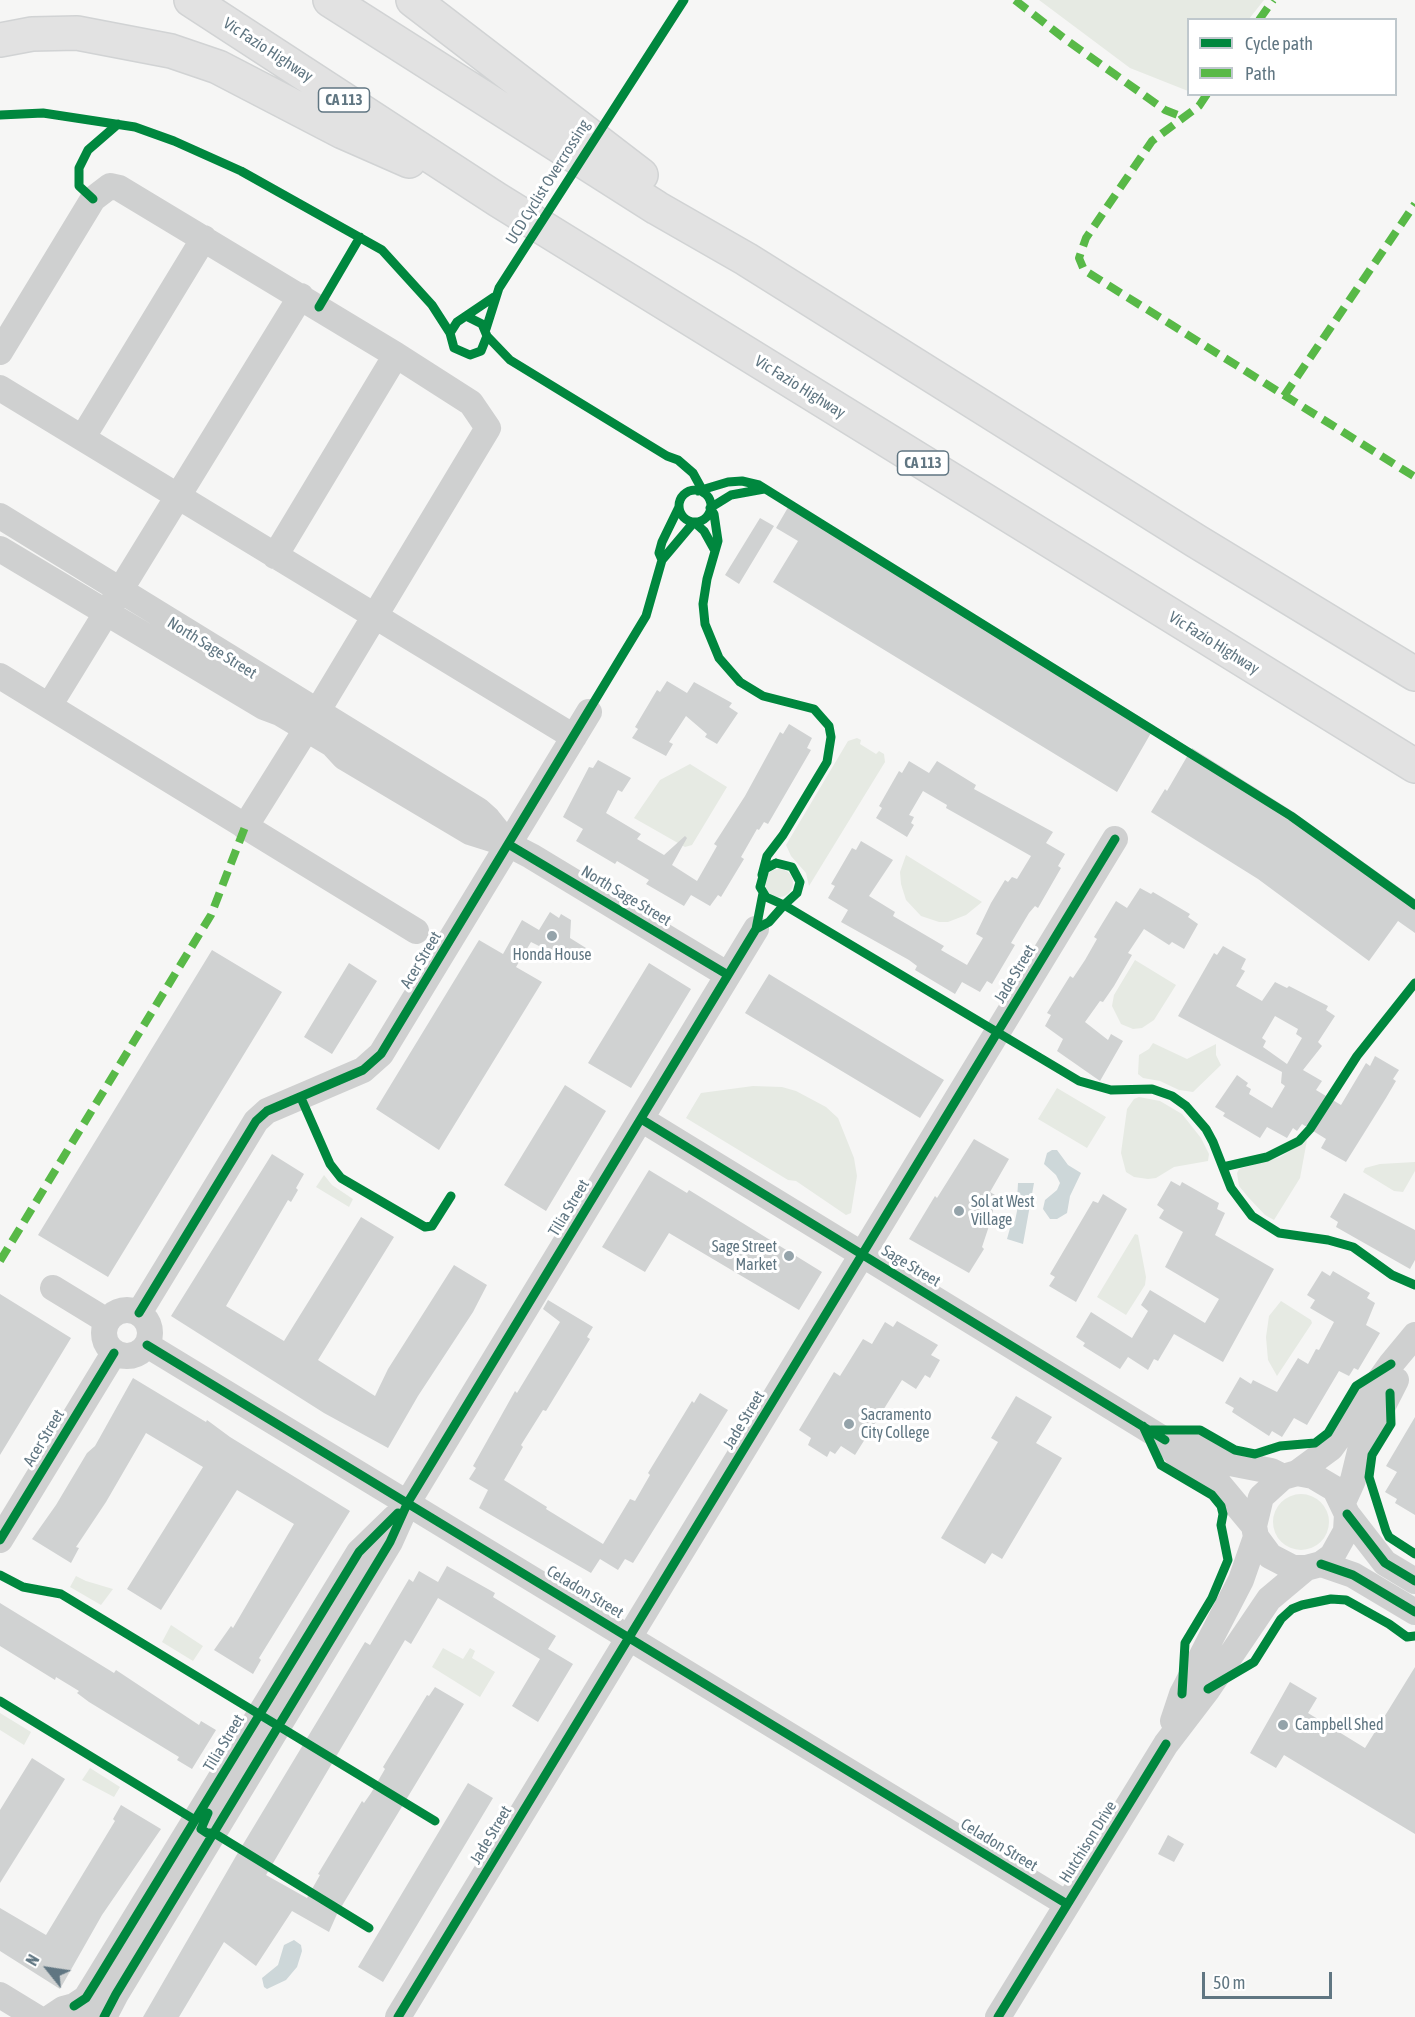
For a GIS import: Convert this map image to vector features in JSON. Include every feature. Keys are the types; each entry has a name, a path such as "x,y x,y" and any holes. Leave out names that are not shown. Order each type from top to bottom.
{"highway":[{"name":"Vic Fazio Highway","path":"191,0 498,200 1415,766"},
{"path":"330,0 657,208 746,259 1196,541 1415,674"},
{"path":"413,0 746,259"},
{"path":"0,40 32,34 77,33 171,51 218,67 342,132 498,200"},
{"path":"1348,726 1415,786"}],"street":[{"path":"0,352 100,191 110,186 119,188 301,296 471,402 488,428 312,721 245,827"},
{"path":"82,437 204,238"},
{"path":"49,706 301,296"},
{"path":"275,556 396,355"},
{"path":"0,388 574,737"},
{"name":"North Sage Street","path":"0,516 120,591 312,721 344,756 470,832 508,844 728,975"},
{"name":"North Sage Street","path":"0,549 107,613 312,721"},
{"path":"0,676 416,931"},
{"name":"Acer Street","path":"139,1313 256,1121 267,1111 363,1070 381,1054 589,712"},
{"name":"Jade Street","path":"398,2017 1115,839"},
{"name":"Tilia Street","path":"104,2017 390,1542 408,1502 756,929"},
{"name":"Sage Street","path":"640,1119 1165,1440 1181,1460 1219,1484 1255,1531"},
{"path":"53,1288 107,1321"},
{"path":"132,1310 139,1313 148,1324 150,1338 147,1345 132,1356 114,1353 105,1342 107,1321 118,1312 132,1310"},
{"path":"1414,1337 1391,1364 1331,1448 1262,1497 1255,1531 1262,1548 1275,1560 1293,1568 1313,1566 1353,1575 1415,1612"},
{"path":"1313,1566 1332,1556 1341,1544 1346,1508 1360,1451 1402,1368 1414,1337"},
{"name":"Celadon Street","path":"147,1345 1067,1904"},
{"name":"Acer Street","path":"0,1540 114,1353"},
{"name":"Sage Street","path":"1165,1440 1191,1444 1230,1463 1290,1475"},
{"path":"1290,1475 1324,1481 1335,1489 1380,1558 1415,1581"},
{"name":"Tilia Street","path":"63,2012 86,1998 359,1552 384,1530 408,1502"},
{"name":"Hutchison Drive","path":"1166,1744 1182,1694 1241,1580 1255,1531"},
{"name":"Hutchison Drive","path":"998,2017 1166,1744 1208,1689 1269,1599 1313,1566"},
{"path":"0,1995 36,2017"},
{"path":"63,2012 85,2008 99,2017"}],"shaded area":[{"path":"1039,0 1264,0 1250,18 1187,18 1187,91 1130,68"},
{"path":"857,738 861,740 860,744 876,754 879,751 884,754 885,762 809,886 806,873 791,856 786,845 848,741"},
{"path":"690,764 727,787 692,845 685,847 634,818 660,780"},
{"path":"906,855 982,902 966,915 948,922 939,922 921,916 906,900 901,884 900,872"},
{"path":"779,869 789,873 793,883 789,893 779,897 769,893 765,883 769,873"},
{"path":"1135,960 1176,985 1154,1020 1142,1028 1133,1029 1121,1024 1112,1006 1114,995"},
{"path":"1153,1043 1187,1059 1216,1044 1216,1055 1221,1065 1193,1092 1179,1090 1160,1081 1143,1078 1138,1074 1139,1055 1149,1049"},
{"path":"753,1086 782,1087 796,1091 826,1107 838,1118 854,1158 857,1176 851,1213 846,1215 796,1181 788,1180 686,1118 701,1093"},
{"path":"1057,1088 1106,1117 1087,1148 1038,1119"},
{"path":"1139,1097 1160,1101 1182,1114 1201,1138 1209,1154 1208,1161 1174,1167 1156,1178 1134,1177 1126,1172 1121,1153 1127,1109 1134,1099"},
{"path":"1307,1140 1300,1178 1274,1220 1265,1215 1239,1186 1237,1173 1239,1169 1280,1157"},
{"path":"1057,1150 1068,1165 1081,1173 1070,1196 1067,1213 1057,1219 1050,1219 1043,1209 1045,1200 1057,1190 1060,1183 1056,1175 1044,1164 1047,1153"},
{"path":"1415,1162 1415,1171 1403,1192 1394,1191 1363,1172 1365,1168 1380,1164"},
{"path":"324,1175 332,1185 353,1199 349,1207 316,1187"},
{"path":"1018,1183 1034,1183 1023,1244 1007,1239 1012,1221 1015,1221 1019,1201 1017,1200"},
{"path":"1135,1234 1138,1235 1146,1277 1145,1285 1126,1315 1097,1297"},
{"path":"1281,1301 1311,1320 1312,1323 1277,1376 1268,1360 1266,1337 1269,1316"},
{"path":"1295,1494 1307,1494 1317,1498 1325,1506 1329,1522 1325,1538 1317,1546 1307,1550 1295,1550 1285,1546 1277,1538 1273,1528 1273,1516 1277,1506 1285,1498"},
{"path":"76,1576 113,1589 101,1605 70,1587"},
{"path":"171,1625 203,1646 193,1661 162,1642"},
{"path":"443,1648 463,1659 470,1648 475,1651 472,1658 495,1672 480,1697 432,1667"},
{"path":"0,1713 31,1732 24,1745 0,1730"},
{"path":"90,1768 120,1787 114,1797 82,1780"},
{"path":"294,1940 301,1945 302,1951 297,1967 286,1980 267,1989 264,1987 262,1978 278,1965 284,1945"}],"building":[{"path":"790,504 1155,726 1117,792 773,582 798,541 776,528"},
{"path":"760,518 774,526 739,584 725,575"},
{"path":"667,681 687,693 694,682 732,703 729,707 738,713 717,744 705,737 707,734 686,716 669,742 673,744 666,756 632,738 638,729 635,727 657,690 660,692"},
{"path":"789,724 812,738 807,748 811,750 768,824 764,822 759,830 757,829 741,857 744,859 721,897 718,895 710,906 691,895 684,906 646,884 649,880 617,861 615,864 576,841 583,829 563,817 589,767 593,768 598,760 631,778 622,792 618,790 606,813 641,834 637,839 664,855 685,836 687,838 672,865 697,881 717,846 714,844 745,796 780,732 783,734"},
{"path":"1192,748 1292,811 1415,899 1415,933 1398,921 1369,961 1258,879 1151,812 1165,789 1167,791"},
{"path":"909,761 929,773 937,761 976,785 974,789 1053,832 1046,843 1065,854 1058,866 1061,868 1038,908 1035,906 1029,913 1011,943 1015,945 992,984 987,981 980,992 962,982 955,994 915,970 917,966 909,960 841,922 848,910 828,898 835,886 831,884 852,848 856,850 861,841 893,860 869,896 895,912 893,916 944,946 941,950 967,965 983,938 976,934 991,903 1005,880 1008,882 1012,877 1017,879 1031,856 946,808 947,805 923,791 909,815 914,817 911,823 914,825 907,837 876,818 882,808 879,806 899,771 902,773"},
{"path":"1140,888 1151,894 1153,892 1190,914 1188,917 1198,924 1184,949 1172,942 1169,945 1144,929 1128,953 1132,955 1114,986 1085,1022 1108,1040 1111,1034 1123,1041 1100,1081 1057,1051 1063,1039 1045,1026 1051,1015 1047,1013 1070,976 1073,978 1085,960 1097,939 1094,937 1116,901 1127,908"},
{"path":"550,912 559,918 561,914 571,920 570,938 586,948 578,961 558,950 555,954 531,942 516,967 542,982 439,1150 376,1109 479,940 503,954 522,920 539,930"},
{"path":"1223,946 1246,959 1241,969 1245,971 1236,986 1262,1001 1275,982 1287,988 1289,986 1328,1006 1326,1010 1335,1016 1318,1042 1322,1046 1303,1070 1322,1081 1316,1090 1341,1105 1366,1063 1370,1066 1375,1056 1399,1070 1393,1079 1396,1081 1346,1162 1321,1148 1326,1139 1302,1124 1297,1131 1293,1128 1287,1138 1267,1127 1260,1138 1223,1116 1225,1113 1215,1107 1237,1075 1248,1083 1246,1086 1251,1089 1249,1094 1272,1108 1285,1086 1281,1083 1282,1072 1178,1016 1214,953 1217,955","holes":["1275,1016 1298,1029 1296,1034 1302,1038 1287,1064 1263,1047 1266,1041 1262,1038"]},
{"path":"212,950 282,992 108,1277 38,1235"},
{"path":"349,963 377,981 332,1054 304,1037"},
{"path":"649,963 691,989 631,1088 588,1063"},
{"path":"769,974 944,1080 920,1118 745,1013"},
{"path":"565,1085 606,1111 546,1211 504,1185"},
{"name":"Sol at West Village","path":"974,1139 1009,1159 990,1192 995,1195 992,1217 982,1247 984,1249 969,1273 909,1239"},
{"path":"272,1154 304,1174 291,1202 288,1200 226,1306 284,1341 361,1217 394,1237 318,1360 375,1396 388,1369 454,1265 487,1285 473,1312 418,1396 388,1448 324,1413 171,1316"},
{"path":"649,1170 687,1193 689,1190 822,1272 799,1310 669,1233 645,1272 602,1247"},
{"path":"1171,1181 1180,1186 1182,1182 1219,1203 1217,1209 1225,1213 1215,1235 1274,1269 1223,1362 1174,1334 1158,1361 1154,1359 1148,1370 1128,1357 1120,1369 1083,1346 1085,1343 1076,1337 1091,1312 1132,1338 1148,1311 1141,1305 1150,1290 1205,1323 1219,1299 1165,1267 1183,1232 1159,1218 1164,1210 1157,1205"},
{"path":"1344,1193 1415,1230 1415,1260 1410,1269 1336,1227 1338,1222 1330,1217"},
{"path":"1103,1194 1127,1209 1076,1302 1049,1286 1055,1277 1050,1274 1093,1201 1098,1203"},
{"path":"1322,1271 1330,1276 1333,1271 1370,1293 1367,1298 1375,1303 1366,1325 1380,1333 1358,1370 1354,1368 1349,1376 1339,1371 1307,1425 1294,1418 1282,1437 1272,1431 1269,1436 1232,1412 1234,1408 1225,1403 1240,1377 1251,1384 1253,1380 1277,1392 1298,1358 1308,1364 1316,1349 1319,1350 1334,1322 1310,1308 1315,1300 1307,1295"},
{"path":"0,1294 71,1338 0,1455"},
{"path":"548,1300 593,1327 587,1337 590,1339 546,1411 543,1410 521,1445 523,1447 504,1480 603,1544 630,1499 635,1501 650,1475 648,1473 692,1401 694,1403 700,1393 728,1410 633,1563 625,1559 618,1570 600,1559 591,1573 479,1508 488,1490 469,1479 476,1468 473,1466 515,1391 517,1393 560,1322 543,1309"},
{"path":"897,1321 938,1345 931,1355 940,1360 930,1378 925,1375 916,1389 902,1380 855,1455 841,1446 835,1454 830,1451 827,1457 808,1445 811,1438 799,1430 834,1372 840,1376 863,1339 872,1344 885,1322 893,1327"},
{"path":"133,1378 206,1422 207,1420 230,1437 350,1511 259,1658 261,1660 253,1674 214,1650 231,1626 233,1628 294,1524 237,1490 161,1610 127,1589 203,1467 146,1433 106,1502 76,1547 79,1548 71,1563 32,1539 56,1505 87,1453 95,1446"},
{"path":"1016,1396 1052,1417 1036,1443 1062,1458 1002,1559 992,1553 985,1564 941,1538 998,1442 991,1438"},
{"path":"1415,1417 1415,1515 1395,1503 1397,1499 1385,1492 1397,1472 1386,1466"},
{"path":"447,1566 495,1593 493,1597 556,1636 548,1649 573,1664 538,1722 512,1706 540,1659 438,1598 411,1644 405,1640 266,1875 307,1898 320,1875 318,1874 362,1801 364,1803 371,1793 385,1769 383,1767 427,1695 429,1696 435,1687 464,1704 337,1914 329,1932 292,1911 256,1966 224,1942 179,2017 143,2017 236,1856 365,1642 370,1645 409,1579 413,1582 419,1571 438,1582"},
{"path":"0,1603 114,1673 116,1670 199,1725 201,1721 216,1730 192,1769 177,1760 179,1757 89,1702 77,1693 79,1691 56,1677 55,1680 0,1646"},
{"path":"1415,1667 1415,1834 1284,1755 1276,1768 1250,1753 1290,1682 1317,1698 1308,1713 1365,1748"},
{"path":"32,1758 65,1779 0,1883 0,1810"},
{"path":"468,1783 493,1798 383,1982 358,1967"},
{"path":"121,1805 161,1829 102,1915 60,1989 0,1951 0,1908 46,1935 115,1821 113,1819"},
{"path":"1168,1835 1184,1844 1174,1862 1158,1854"}],"marked path":[{"path":"1015,0 1065,39 1165,110 1183,117"},
{"path":"1260,18 1273,0"},
{"path":"1206,96 1199,106 1152,141 1086,238 1079,258 1084,270 1415,477"},
{"path":"1284,396 1415,204"},
{"path":"0,1261 211,915 245,827"}],"cycle path":[{"name":"UCD Cyclist Overcrossing","path":"486,329 499,288 684,0"},
{"path":"0,115 43,113 135,127 174,141 241,171 382,250 432,305 450,333"},
{"path":"93,199 79,186 79,168 88,150 118,124"},
{"path":"319,307 360,237"},
{"path":"468,317 482,324 487,336 481,351 470,355 454,348 450,333 457,322 494,297"},
{"path":"487,336 510,360 667,456 678,460 693,473 704,493"},
{"path":"698,491 728,482 742,481 759,485 1291,816 1415,905"},
{"path":"762,875 767,856 783,835 827,762 831,737 829,726 814,709 763,696 740,682 719,658 705,624 703,604 707,579 718,541 714,514 710,508 731,495 764,489"},
{"path":"695,490 706,495 711,506 706,517 695,522 684,517 679,506 684,495 695,490"},
{"path":"139,1313 256,1121 267,1111 363,1070 381,1054 646,616 662,560 659,553 662,542 679,507"},
{"path":"662,560 694,522 704,531 714,549"},
{"path":"398,2017 1115,839"},
{"path":"508,844 728,975"},
{"path":"776,863 792,867 800,882 797,893 784,905 766,897 760,887 765,869 776,863"},
{"path":"104,2017 390,1542 408,1502 756,929 763,893"},
{"path":"756,929 769,922 784,905 1079,1081 1111,1090 1152,1089 1172,1096 1186,1106 1206,1129 1231,1188 1252,1216 1279,1233 1328,1240 1353,1247 1392,1275 1415,1285"},
{"path":"1223,1167 1267,1157 1299,1141 1310,1129 1357,1056 1415,983"},
{"path":"301,1098 330,1164 341,1178 425,1227 432,1226 451,1196"},
{"path":"641,1119 1165,1440"},
{"path":"147,1345 1067,1904"},
{"path":"0,1540 114,1353"},
{"path":"1151,1430 1200,1430 1235,1450 1255,1454 1280,1446 1315,1443 1328,1433 1356,1386 1391,1364"},
{"path":"1390,1393 1391,1424 1372,1455 1369,1477 1389,1537 1415,1554"},
{"path":"1143,1426 1161,1465 1212,1495 1221,1506 1223,1514 1221,1525 1228,1560 1212,1598 1185,1643 1182,1694"},
{"path":"74,2006 86,1998 359,1552 398,1513"},
{"path":"1347,1514 1385,1563 1415,1581"},
{"path":"1321,1564 1353,1575 1415,1612"},
{"path":"0,1575 23,1587 61,1594 435,1821"},
{"path":"1208,1689 1254,1662 1281,1619 1292,1609 1302,1605 1331,1599 1346,1600 1407,1637 1415,1636"},
{"path":"0,1701 195,1820"},
{"path":"998,2017 1166,1744"},
{"path":"208,1813 201,1829 207,1833 214,1833 369,1928"}],"place":[{"name":"Honda House","path":"552,936"},
{"name":"Sol at West Village","path":"959,1211"},
{"name":"Sage Street Market","path":"789,1256"},
{"name":"Sacramento City College","path":"849,1424"},
{"name":"Campbell Shed","path":"1283,1725"}]}
